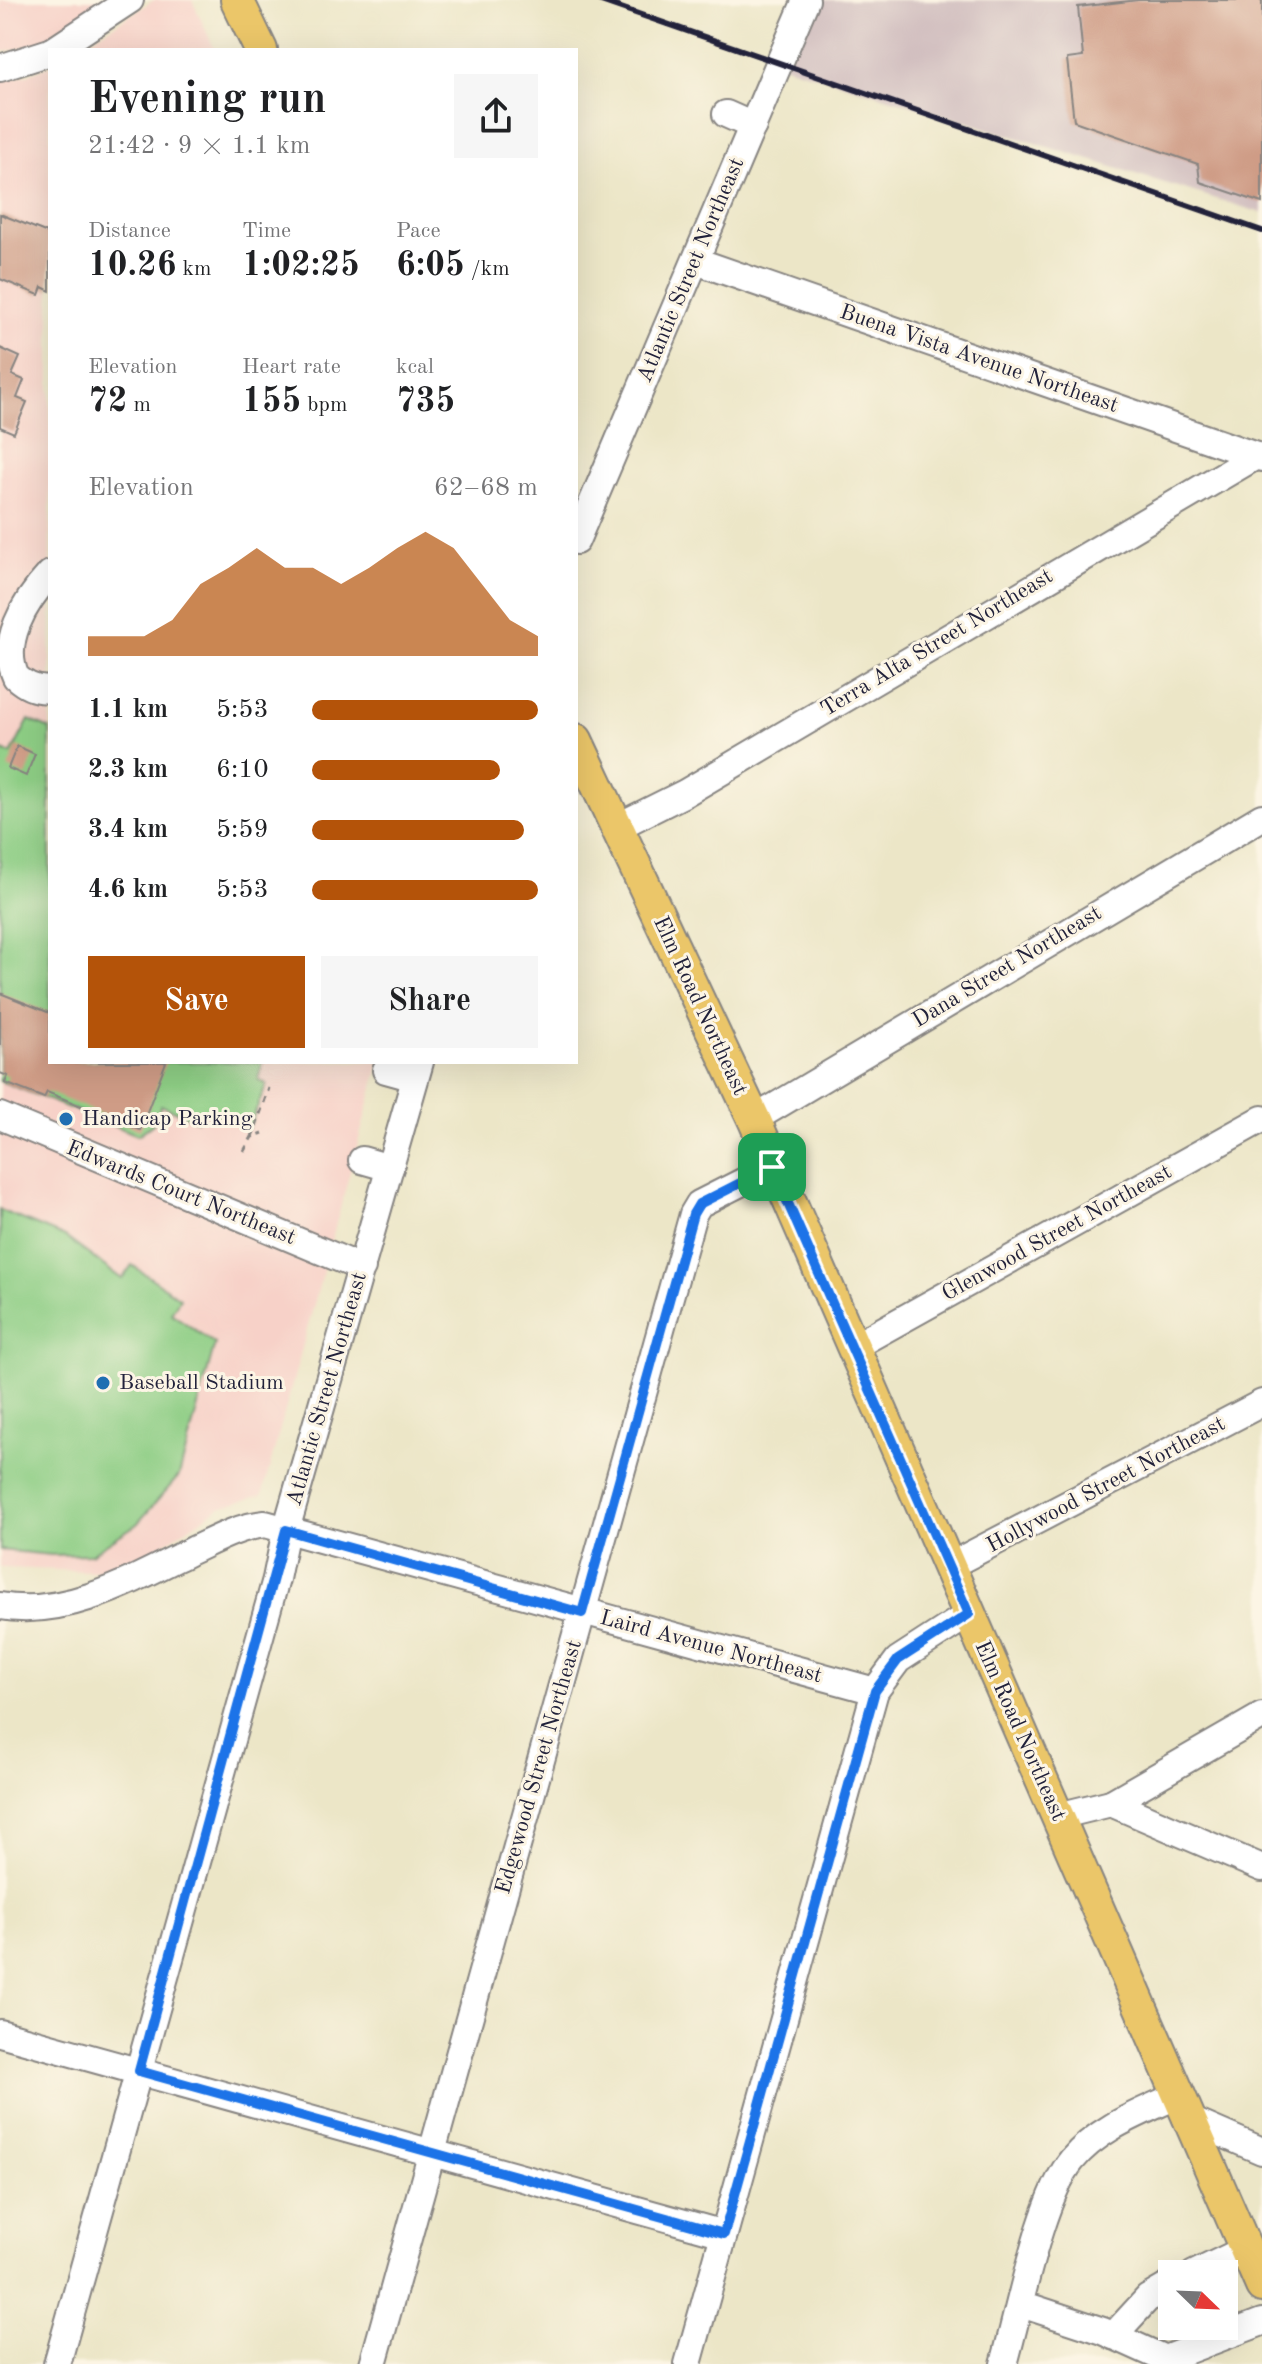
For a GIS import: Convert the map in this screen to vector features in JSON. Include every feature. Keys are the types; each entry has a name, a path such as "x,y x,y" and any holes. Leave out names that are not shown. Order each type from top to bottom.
{"main road":[{"path":"237,0 260,48"},
{"name":"Elm Road Northeast","path":"578,744 754,1119 772,1167 1058,1816 1181,2107 1262,2286"}],"street":[{"path":"57,48 130,0"},
{"name":"Atlantic Street Northeast","path":"578,536 806,0"},
{"path":"0,68 48,52"},
{"path":"726,114 753,126"},
{"name":"Buena Vista Avenue Northeast","path":"696,261 1259,457"},
{"name":"Terra Alta Street Northeast","path":"617,827 685,793 1259,457"},
{"path":"48,576 18,611 1,644 3,664 18,679 29,687 48,689"},
{"name":"Dana Street Northeast","path":"754,1119 1262,817"},
{"path":"386,1070 417,1070"},
{"name":"Atlantic Street Northeast","path":"57,2364 286,1530 417,1070"},
{"name":"Edwards Court Northeast","path":"0,1116 362,1268"},
{"name":"Glenwood Street Northeast","path":"853,1347 1262,1119"},
{"path":"362,1160 390,1168"},
{"name":"Edgewood Street Northeast","path":"373,2364 693,1214 699,1204 772,1167"},
{"name":"Hollywood Street Northeast","path":"949,1566 1262,1403"},
{"name":"Laird Avenue Northeast","path":"0,1606 25,1609 59,1605 141,1576 246,1526 265,1524 875,1691"},
{"path":"688,2364 875,1691 898,1660 969,1614"},
{"path":"1058,1816 1111,1803 1262,1716"},
{"path":"1111,1803 1262,1868"},
{"path":"0,2033 724,2234"},
{"path":"1004,2364 1050,2200 1073,2159 1118,2124 1181,2107 1262,2151"},
{"path":"1223,2260 1246,2249"},
{"path":"1113,2336 1148,2298 1158,2292"},
{"path":"1021,2304 1113,2336 1165,2359 1172,2359 1262,2322"}],"path":[{"path":"244,1151 269,1088"},
{"path":"252,1137 263,1133"}],"shaded area":[{"path":"0,0 108,0 48,44 0,52"},
{"path":"154,0 192,0 214,48 78,48"},
{"path":"806,0 1262,0 1262,213 779,64"},
{"path":"48,66 48,1064 379,1064 262,1495 220,1507 121,1572 0,1568 0,79 27,75"}],"green space":[{"path":"29,720 48,728 48,1064 262,1064 258,1080 267,1084 248,1129 202,1110 197,1121 161,1105 153,1124 138,1135 0,1081 0,750 11,754"},
{"name":"Baseball Stadium","path":"0,1210 65,1237 122,1279 132,1265 180,1298 171,1313 215,1344 179,1476 137,1524 91,1554 51,1555 0,1550"}],"building":[{"path":"1138,0 1262,0 1262,203 1200,182 1198,164 1074,121 1067,59 1083,57 1078,7"},
{"path":"0,214 48,233 48,290 42,287 39,295 0,279"},
{"path":"0,348 20,357 12,375 24,380 17,398 27,402 14,433 0,427"},
{"path":"17,746 35,754 26,776 8,768"},
{"path":"0,993 48,1012 48,1064 165,1064 140,1130 47,1092 44,1098 5,1083 8,1076 0,1073"}],"railway":[{"path":"598,0 1262,231"}],"place":[{"name":"Handicap Parking","path":"66,1119"},
{"name":"Baseball Stadium","path":"103,1383"}],"route":[{"path":"772,1167 969,1614 898,1660 875,1691 724,2234 139,2071 276,1579 286,1530 582,1613 693,1214 699,1204 772,1167"}]}
